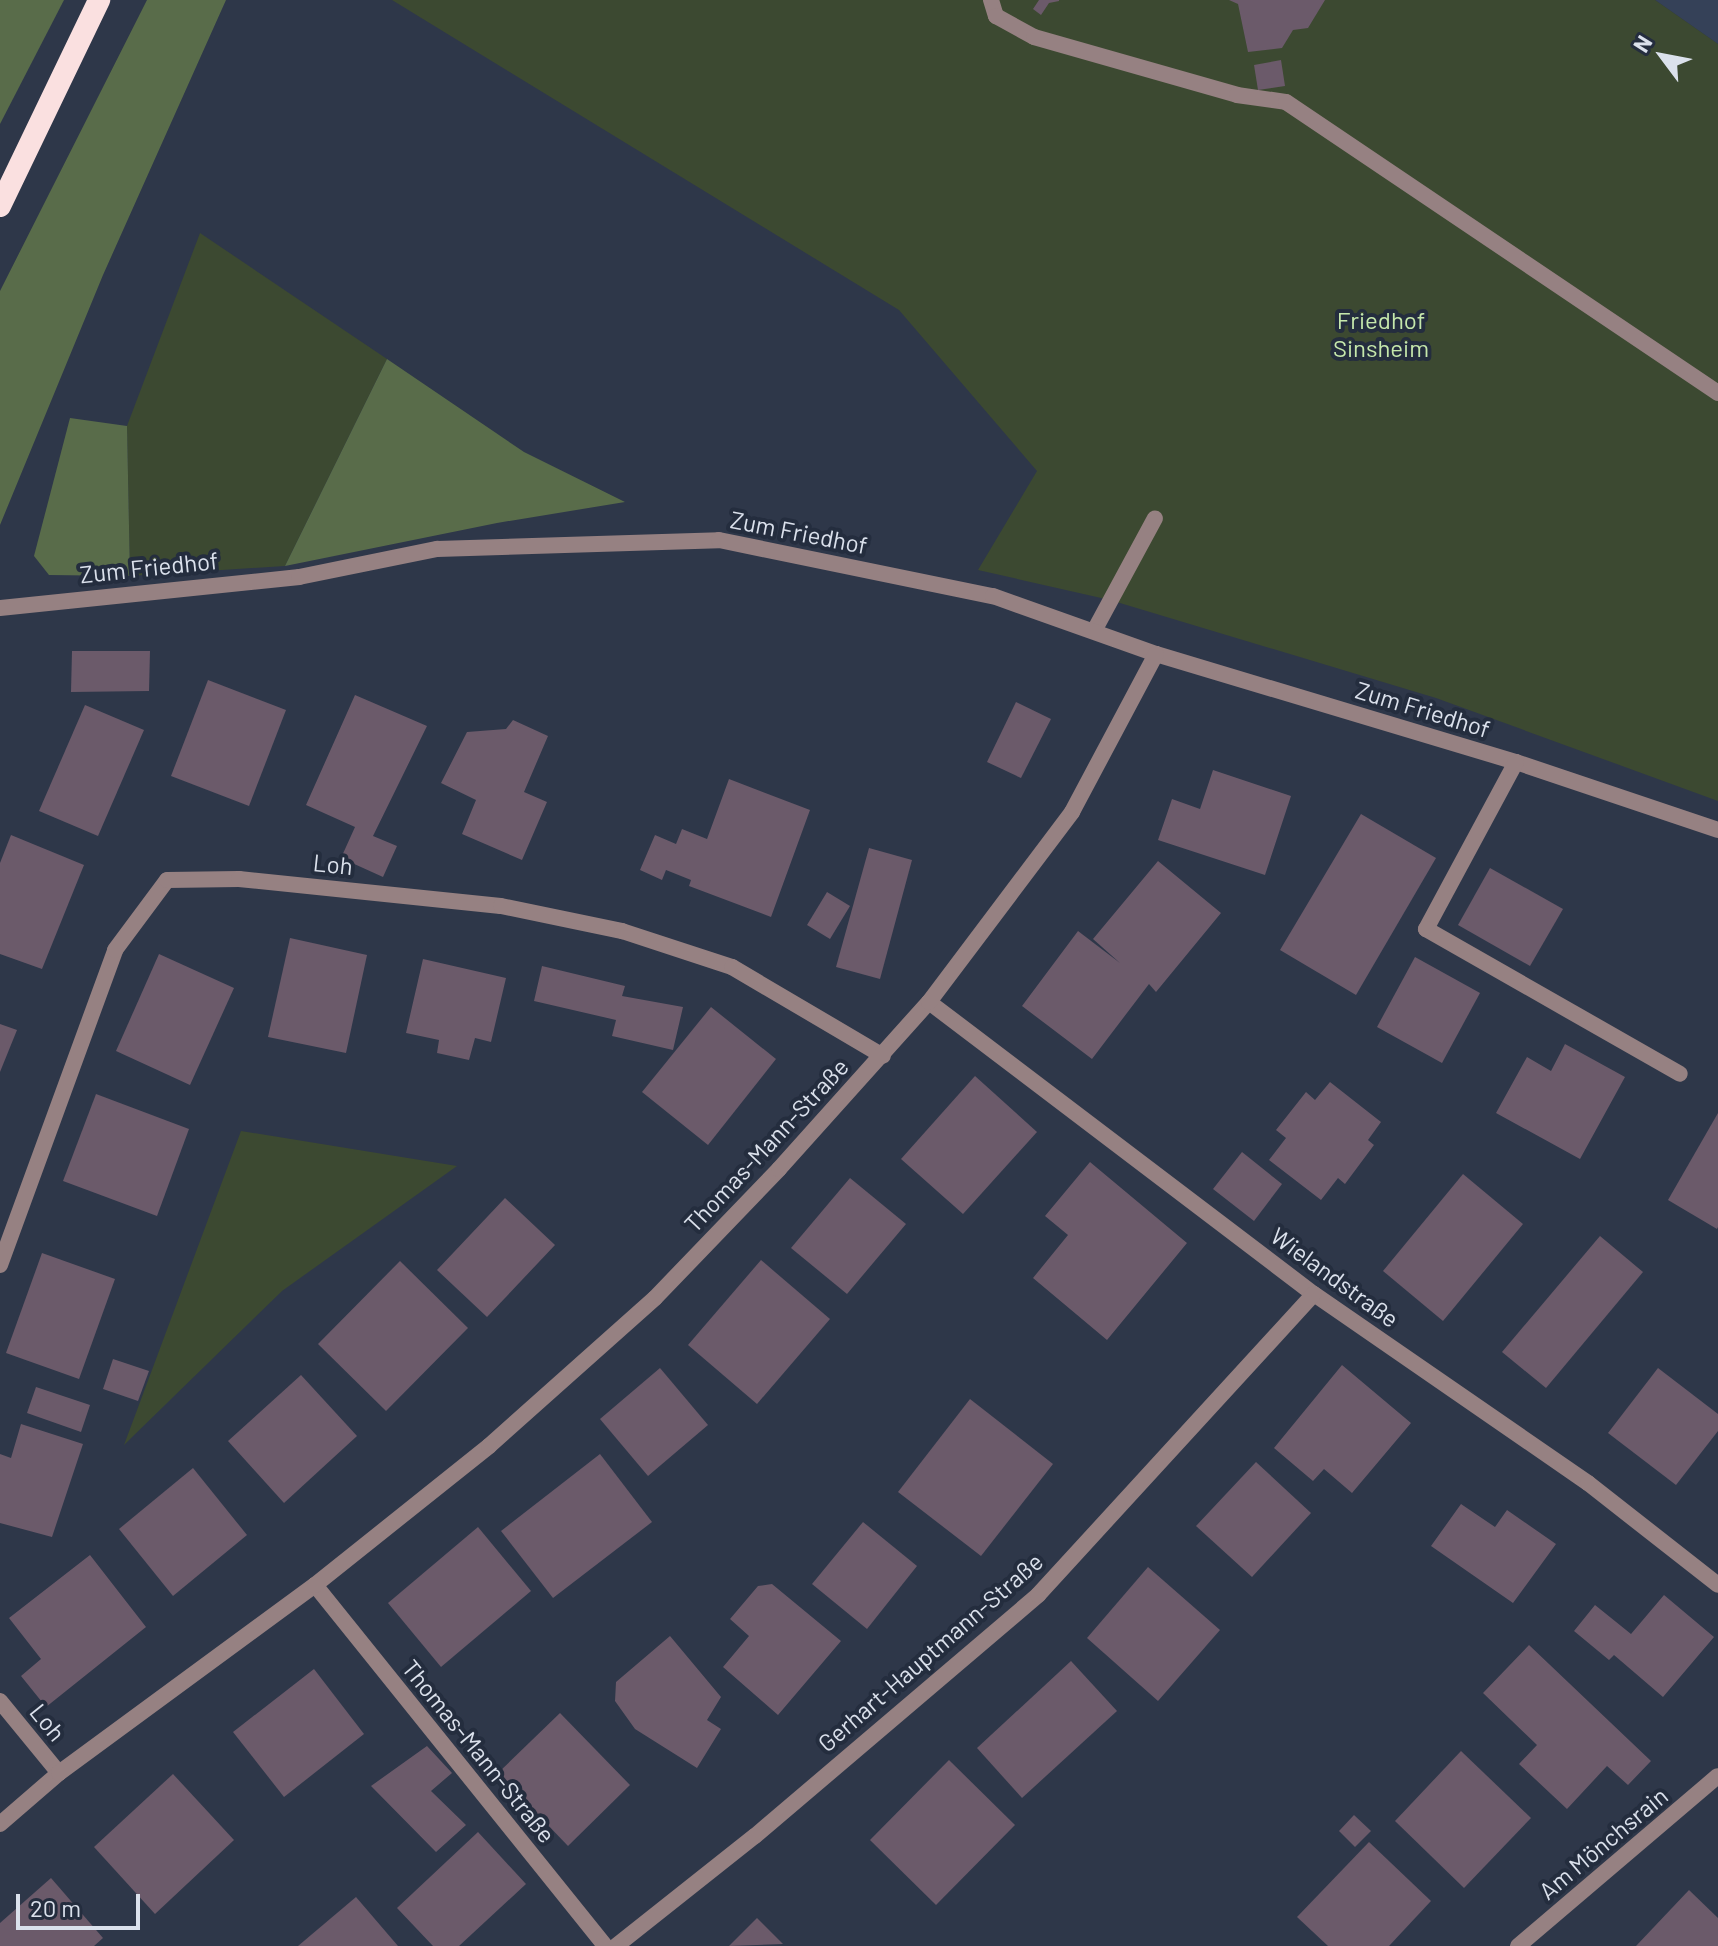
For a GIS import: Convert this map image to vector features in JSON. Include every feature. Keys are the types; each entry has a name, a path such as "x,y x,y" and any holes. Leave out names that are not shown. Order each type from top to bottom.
{"highway":[{"path":"0,206 99,0"}],"street":[{"path":"991,0 996,16 1034,37 1237,95 1286,102 1718,393"},
{"path":"1094,631 1155,518"},
{"name":"Zum Friedhof","path":"0,608 299,577 437,549 719,540 993,596 1156,654 1516,762 1718,830"},
{"name":"Thomas-Mann-Straße","path":"0,1824 59,1773 315,1585 489,1446 606,1345 769,1180 929,1002 1072,812 1156,654"},
{"path":"1516,762 1426,929 1680,1074"},
{"name":"Loh","path":"0,1265 115,950 167,880 239,879 501,906 622,931 732,967 883,1056"},
{"name":"Wielandstraße","path":"929,1002 1314,1294 1588,1483 1718,1585"},
{"name":"Gerhart-Hauptmann-Straße","path":"616,1946 755,1836 1038,1595 1314,1294"},
{"name":"Thomas-Mann-Straße","path":"315,1585 605,1946"},
{"name":"Loh","path":"0,1701 59,1773"},
{"name":"Am Mönchsrain","path":"1518,1946 1718,1776"}],"shaded area":[{"path":"1655,0 1718,0 1718,44"}],"green space":[{"path":"0,0 64,0 0,124"},
{"path":"147,0 226,0 103,275 0,525 0,291"},
{"name":"Friedhof Sinsheim","path":"392,0 1655,0 1718,44 1718,801 1436,698 1110,600 978,570 1037,471 899,310"},
{"path":"200,233 387,359 285,566 130,576 127,426"},
{"path":"387,359 524,452 625,502 497,523 285,566"},
{"path":"70,418 127,426 130,576 49,575 34,556"},
{"path":"241,1131 457,1166 282,1291 124,1445"}],"building":[{"path":"1039,0 1059,1 1049,3 1041,15 1033,9"},
{"path":"1229,0 1325,0 1308,28 1293,30 1282,48 1248,52 1238,4"},
{"path":"1281,60 1285,86 1258,90 1254,65"},
{"path":"72,651 150,651 149,691 71,692"},
{"path":"208,680 286,710 249,806 171,776"},
{"path":"355,695 427,726 373,836 397,846 383,877 341,858 355,827 306,805"},
{"path":"1016,702 1051,719 1021,778 987,762"},
{"path":"85,705 144,730 98,836 39,811"},
{"path":"513,720 548,736 524,792 547,802 522,860 462,834 476,800 441,783 467,732 506,729"},
{"path":"1213,770 1291,796 1265,875 1158,840 1172,799 1200,809"},
{"path":"729,779 810,810 771,917 689,886 691,880 666,870 662,880 640,870 655,835 676,844 682,829 707,839"},
{"path":"1361,814 1436,858 1356,995 1280,950"},
{"path":"11,835 84,865 42,969 0,954 0,863"},
{"path":"869,848 912,860 880,979 836,967"},
{"path":"1158,861 1221,913 1156,992 1149,984 1092,1059 1022,1006 1078,931 1120,963 1093,939"},
{"path":"1490,868 1563,909 1530,966 1458,925"},
{"path":"827,892 850,906 830,939 807,925"},
{"path":"290,938 367,955 346,1053 268,1037"},
{"path":"159,954 234,988 190,1085 116,1051"},
{"path":"1415,957 1480,993 1442,1063 1377,1027"},
{"path":"423,959 506,978 491,1042 475,1038 469,1060 437,1053 439,1040 406,1033"},
{"path":"542,966 625,986 622,996 683,1007 673,1050 612,1036 616,1020 534,1001"},
{"path":"711,1007 776,1059 708,1145 642,1092"},
{"path":"0,1024 17,1030 0,1072"},
{"path":"1565,1044 1625,1077 1580,1159 1496,1113 1527,1057 1551,1071"},
{"path":"975,1076 1037,1132 963,1214 901,1159"},
{"path":"1330,1082 1381,1122 1368,1140 1374,1145 1345,1184 1338,1178 1321,1200 1269,1160 1286,1138 1276,1130 1306,1092 1315,1100"},
{"path":"96,1094 189,1129 157,1216 63,1181"},
{"path":"1718,1113 1718,1227 1717,1229 1668,1200"},
{"path":"1242,1152 1282,1184 1254,1221 1213,1189"},
{"path":"1090,1162 1187,1243 1107,1340 1033,1278 1068,1235 1045,1216"},
{"path":"1463,1174 1523,1224 1443,1321 1383,1271"},
{"path":"850,1178 906,1224 847,1294 791,1248"},
{"path":"505,1198 555,1245 487,1317 437,1270"},
{"path":"1600,1236 1643,1272 1546,1388 1502,1352"},
{"path":"42,1253 115,1279 79,1379 6,1353"},
{"path":"761,1260 830,1319 757,1404 688,1345"},
{"path":"400,1261 468,1328 386,1411 318,1344"},
{"path":"113,1359 149,1371 138,1401 103,1389"},
{"path":"1342,1365 1411,1423 1352,1493 1324,1469 1313,1481 1274,1448"},
{"path":"660,1368 708,1425 648,1476 600,1419"},
{"path":"1658,1368 1718,1414 1718,1431 1676,1485 1608,1433"},
{"path":"301,1375 357,1436 284,1503 228,1441"},
{"path":"36,1387 90,1405 81,1432 27,1413"},
{"path":"970,1399 1053,1464 981,1556 898,1492"},
{"path":"21,1424 83,1444 52,1537 0,1523 0,1454 11,1458"},
{"path":"600,1454 652,1522 553,1598 501,1531"},
{"path":"1256,1462 1311,1513 1252,1577 1196,1526"},
{"path":"193,1468 247,1535 173,1596 119,1529"},
{"path":"1461,1504 1495,1527 1507,1510 1556,1544 1513,1603 1431,1546"},
{"path":"863,1522 917,1566 867,1629 812,1584"},
{"path":"478,1527 531,1591 441,1667 388,1603"},
{"path":"90,1555 146,1627 46,1707 21,1676 41,1659 9,1618"},
{"path":"1148,1567 1220,1630 1158,1701 1087,1638"},
{"path":"772,1584 841,1641 778,1715 723,1667 749,1636 730,1619 758,1586"},
{"path":"1664,1595 1714,1637 1663,1697 1614,1655 1609,1660 1574,1631 1595,1605 1631,1634"},
{"path":"670,1636 721,1697 707,1720 721,1729 697,1768 635,1729 615,1701 616,1682"},
{"path":"1529,1645 1651,1761 1628,1785 1607,1766 1567,1809 1519,1764 1537,1745 1483,1693"},
{"path":"1071,1661 1117,1711 1022,1798 977,1748"},
{"path":"314,1669 364,1734 284,1797 233,1732"},
{"path":"560,1713 630,1785 568,1846 498,1773"},
{"path":"427,1746 452,1773 431,1791 466,1825 436,1852 371,1786"},
{"path":"1461,1751 1531,1818 1464,1888 1395,1821"},
{"path":"949,1760 1015,1825 936,1905 870,1840"},
{"path":"173,1774 234,1840 155,1914 94,1847"},
{"path":"1354,1815 1371,1831 1355,1847 1339,1831"},
{"path":"478,1832 526,1884 459,1946 433,1946 397,1908"},
{"path":"1369,1842 1431,1901 1389,1946 1328,1946 1297,1917"},
{"path":"51,1878 103,1938 94,1946 0,1946 0,1923"},
{"path":"1689,1890 1718,1918 1718,1946 1636,1946"},
{"path":"356,1897 398,1946 298,1946"},
{"path":"757,1918 783,1944 729,1946"}]}
